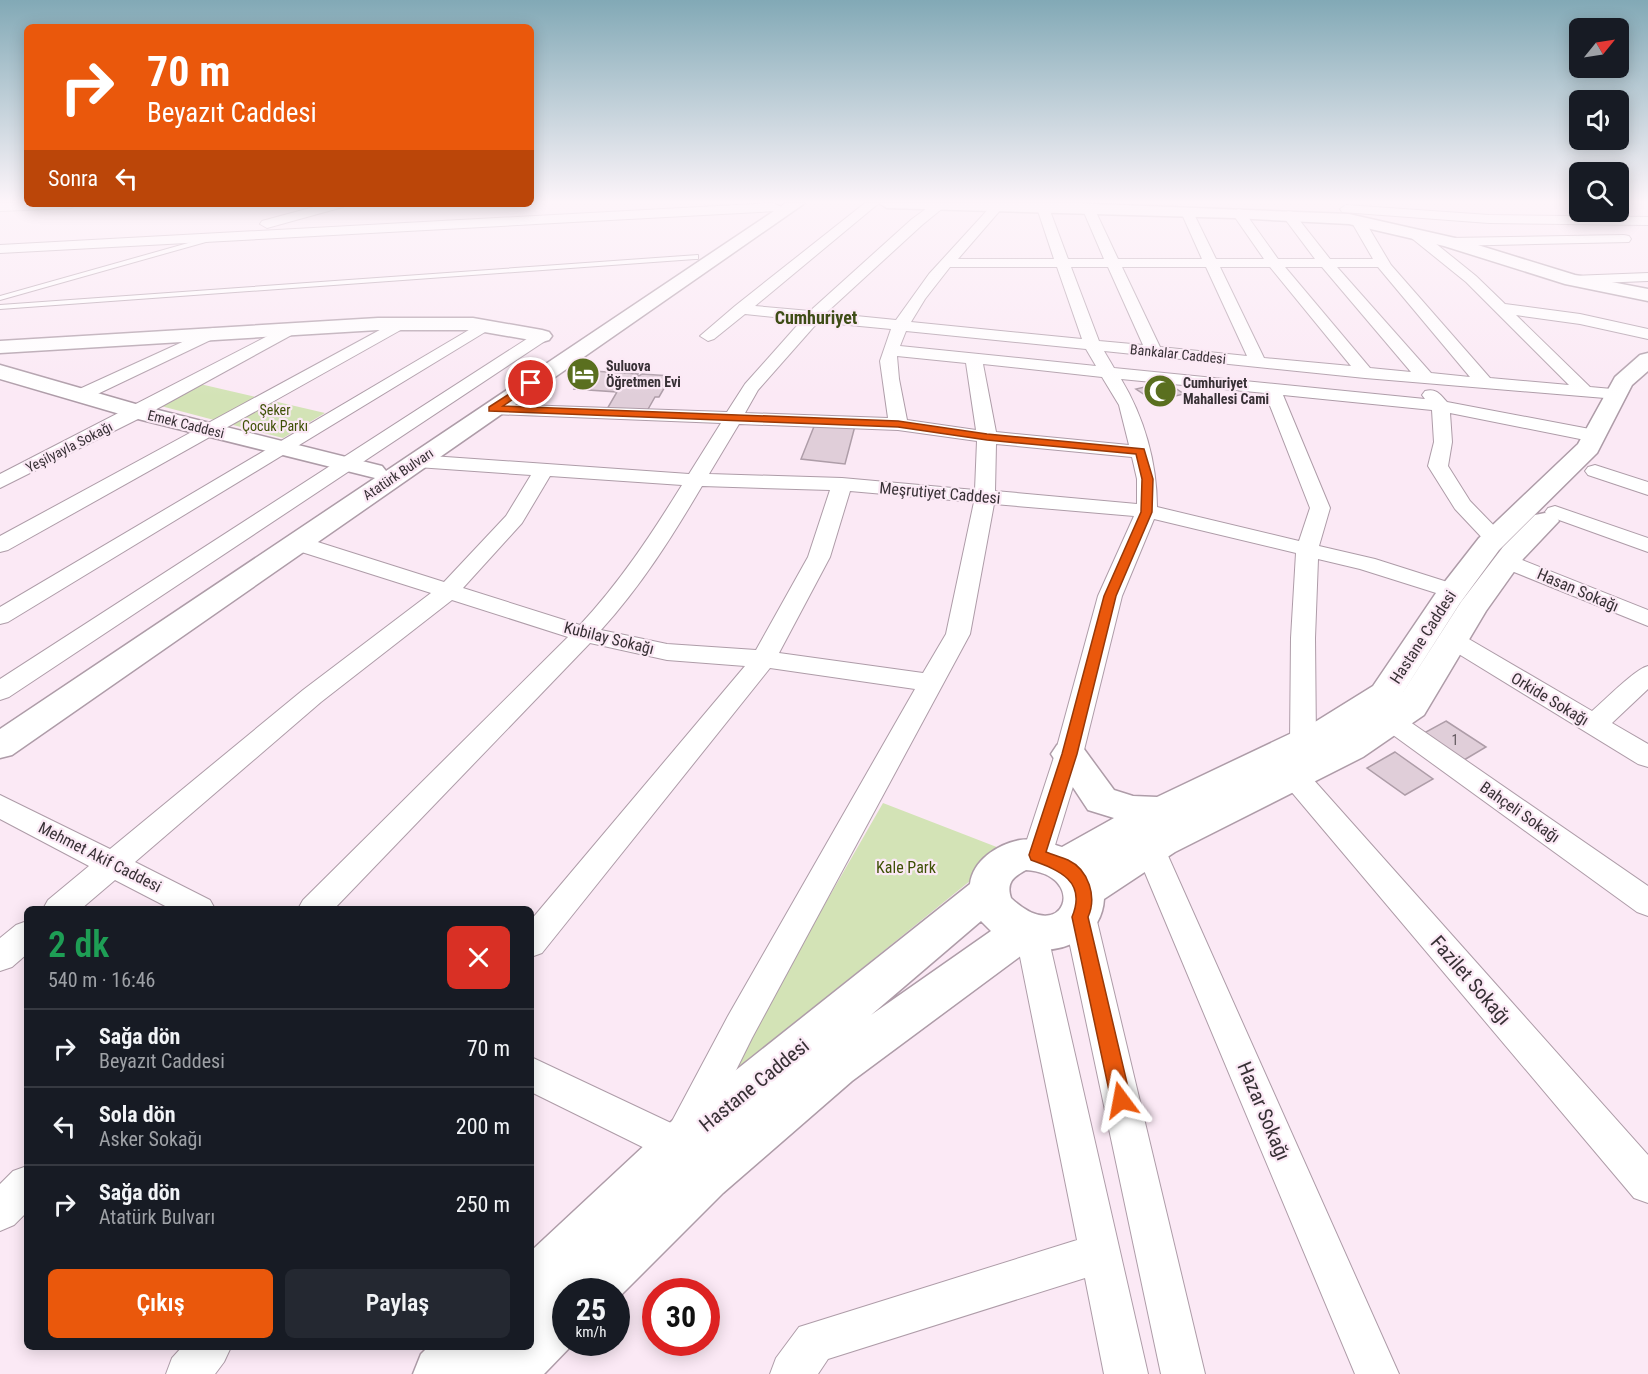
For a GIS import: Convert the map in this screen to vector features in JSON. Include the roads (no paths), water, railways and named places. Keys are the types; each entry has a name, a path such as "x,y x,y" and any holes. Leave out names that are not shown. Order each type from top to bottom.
{"street":[{"name":"Atatürk Bulvarı","path":"0,718 680,267"},
{"name":"Atatürk Bulvarı","path":"0,746 493,409 695,267"},
{"path":"708,336 793,267"},
{"path":"317,906 611,605 657,543 732,416 752,388 814,316 870,267"},
{"path":"898,424 889,356 902,324 924,288 944,267"},
{"path":"1063,267 1092,345 1128,405 1148,479 1147,512 1110,596 1069,754 1066,882 1071,925 1060,931 1046,933 1028,931 1011,924 1000,915 991,904 988,892 989,879 1001,864 1021,855 1066,882 1183,1374"},
{"path":"1115,267 1154,352"},
{"path":"1212,267 1243,325 1258,362"},
{"path":"1277,267 1365,373"},
{"path":"1329,267 1441,406 1443,442 1438,466 1462,505 1501,549"},
{"path":"1387,267 1485,383"},
{"path":"1456,267 1584,390"},
{"path":"1530,267 1572,280 1648,295"},
{"path":"1572,280 1648,277"},
{"path":"1500,308 1580,318 1648,334"},
{"name":"Bankalar Caddesi","path":"740,309 1365,373 1617,394"},
{"path":"0,545 400,324"},
{"path":"0,347 400,324 473,324 542,336"},
{"path":"0,618 484,326"},
{"name":"Yeşilyayla Sokağı","path":"0,482 138,412 291,329"},
{"path":"81,395 213,333"},
{"path":"0,691 542,336"},
{"path":"891,350 1441,406 1595,436"},
{"path":"534,1075 679,1146 740,1027 958,634 986,497 987,437 974,359"},
{"name":"Hastane Caddesi","path":"1066,882 1149,849 1351,748 1412,707 1472,609 1501,549 1588,448 1623,382 1648,360"},
{"name":"Emek Caddesi","path":"5,377 373,471"},
{"name":"Hastane Caddesi","path":"1066,882 1160,811 1327,731 1385,694 1452,591 1501,549 1555,512 1611,455 1648,383"},
{"path":"1272,389 1320,508 1308,549 1303,638 1303,743"},
{"path":"493,409 732,416 898,424 987,437 1140,452"},
{"name":"Meşrutiyet Caddesi","path":"417,461 696,480 842,484 1147,512 1367,564 1452,591"},
{"path":"63,906 312,696 447,592 515,519 544,469"},
{"path":"1595,471 1648,489"},
{"path":"534,939 764,659 819,557 842,484"},
{"path":"1555,512 1648,545"},
{"name":"Kubilay Sokağı","path":"297,543 584,634 667,652 764,659 932,683"},
{"name":"Hasan Sokağı","path":"1501,549 1648,619"},
{"name":"Orkide Sokağı","path":"1453,640 1648,758"},
{"path":"1593,725 1625,698 1648,674"},
{"name":"Bahçeli Sokağı","path":"1391,721 1648,903"},
{"path":"1069,754 1101,800 1133,810 1160,811"},
{"name":"Fazilet Sokağı","path":"1294,776 1648,1184"},
{"name":"Mehmet Akif Caddesi","path":"0,806 193,906"},
{"name":"Hazar Sokağı","path":"1149,849 1377,1374"},
{"name":"Hastane Caddesi","path":"534,1285 679,1146 988,892"},
{"path":"1028,931 1126,1374"},
{"path":"601,1278 714,1167 836,1066 1028,931"},
{"path":"0,957 24,937"},
{"path":"0,1211 24,1188"},
{"path":"792,1374 814,1342 1100,1253"},
{"path":"534,1344 552,1327"},
{"path":"188,1374 207,1350"},
{"path":"441,1374 467,1350"},
{"path":"504,1374 528,1350"}],"lane":[{"path":"0,298 110,267"},
{"path":"0,307 554,267"}],"place":[{"name":"Suluova Öğretmen Evi","path":"583,374"},
{"name":"Cumhuriyet Mahallesi Cami","path":"1160,391"}],"district":[{"name":"Cumhuriyet","path":"816,317"}],"park label":[{"name":"Şeker Çocuk Parkı","path":"275,418"},
{"name":"Kale Park","path":"906,867"}]}
